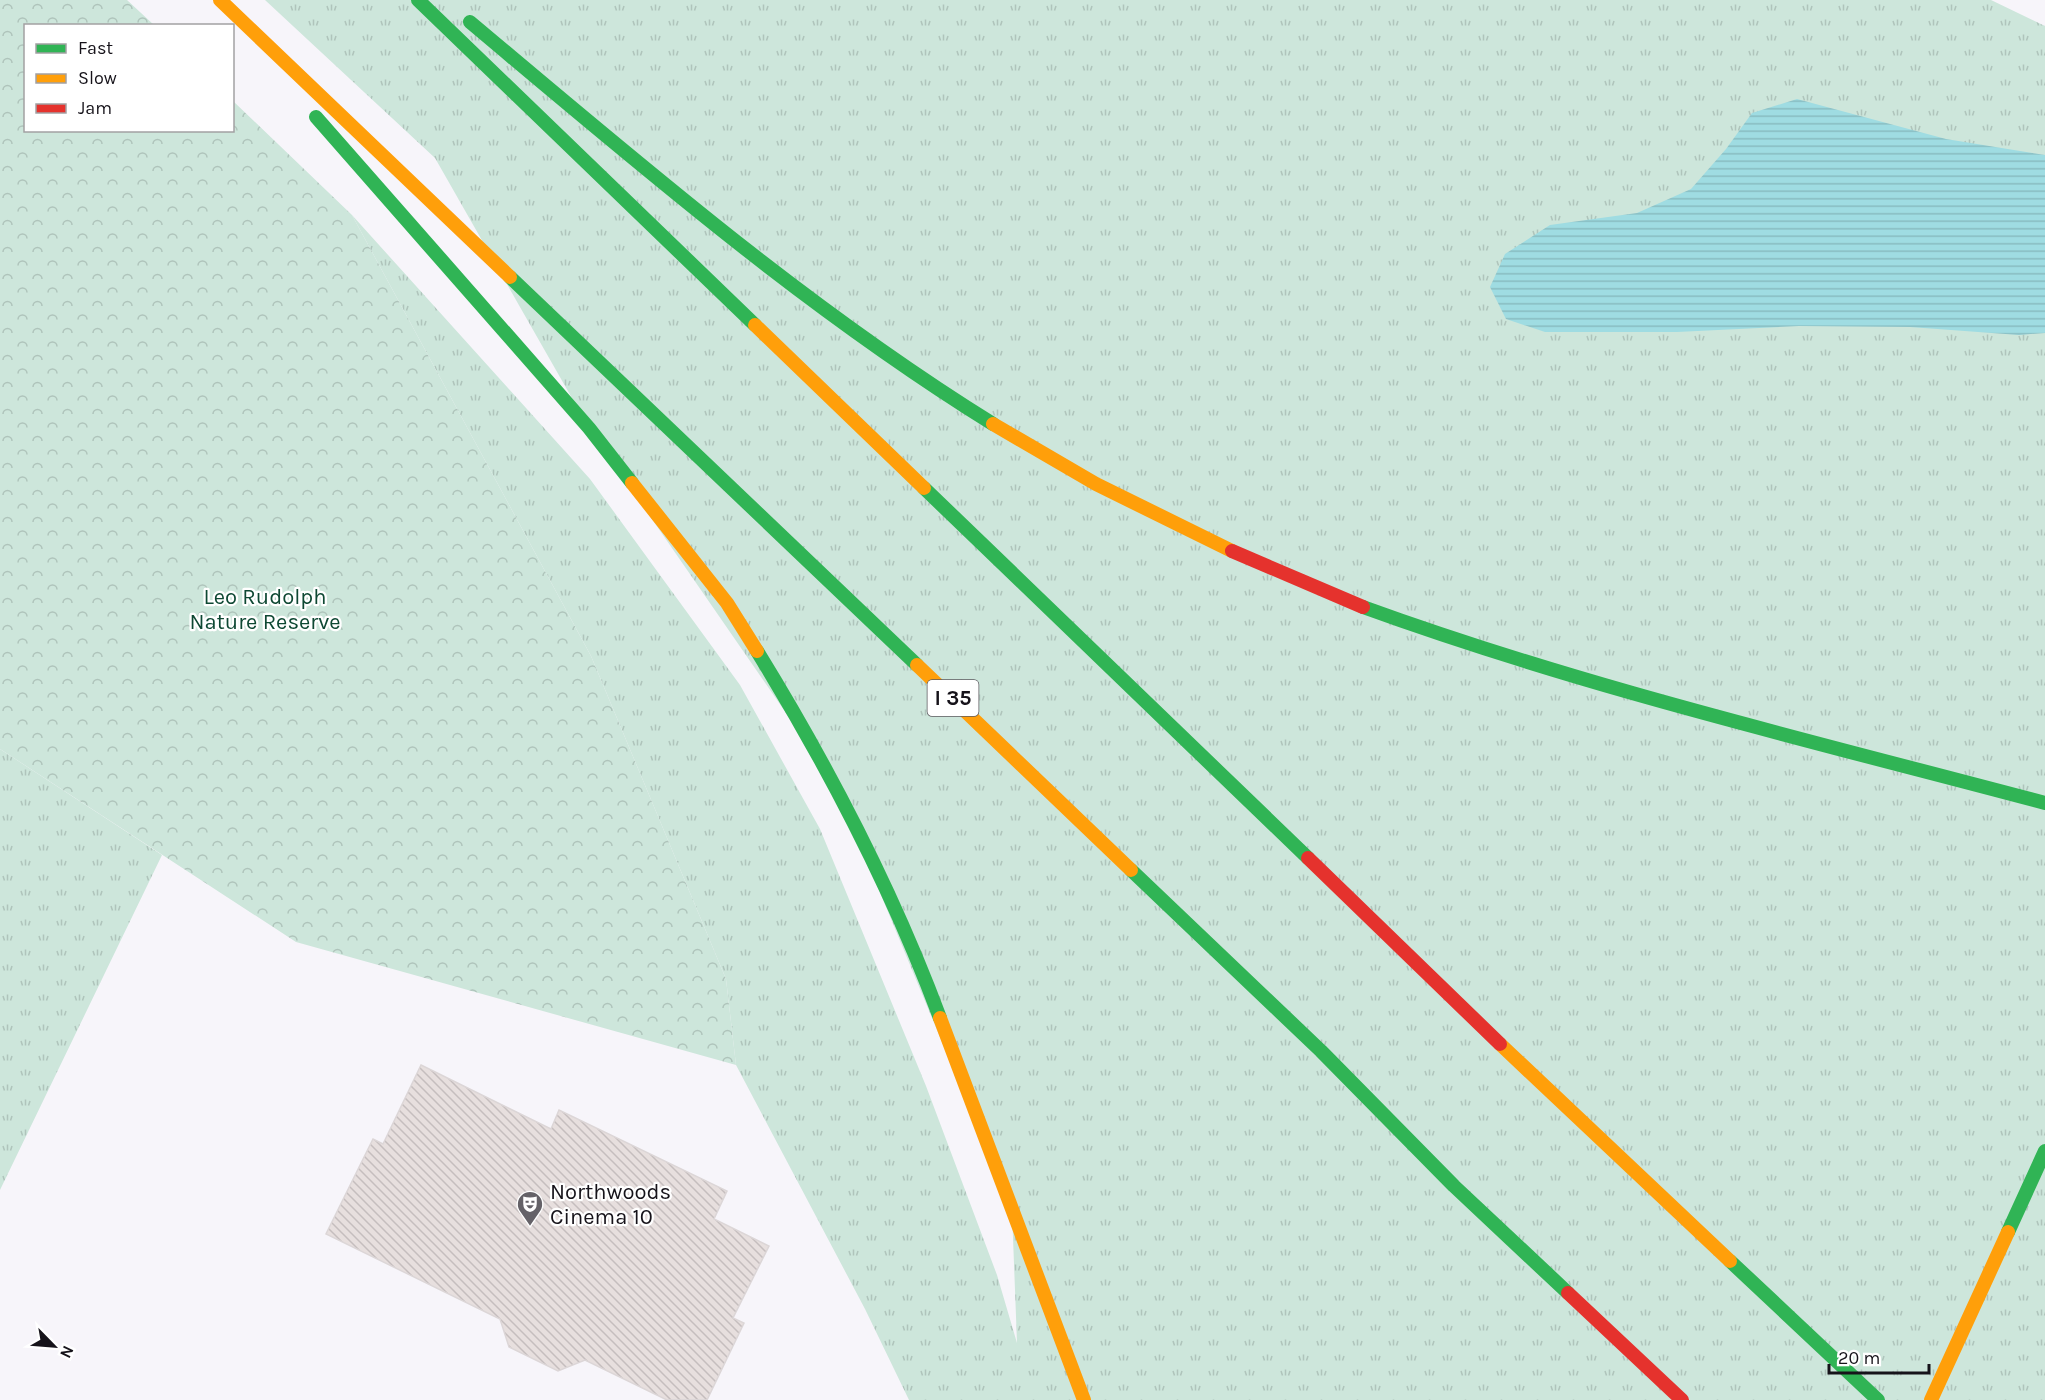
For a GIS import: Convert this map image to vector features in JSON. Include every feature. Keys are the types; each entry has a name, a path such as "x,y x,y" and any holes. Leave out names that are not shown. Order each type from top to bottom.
{"main road":[{"path":"214,0 287,84"},
{"name":"I 35","path":"220,0 766,518 1321,1051 1454,1186 1682,1400"},
{"path":"418,0 1518,1061 1878,1400"},
{"path":"462,15 680,197 825,310 949,396 1053,460 1164,519 1266,567 1380,614 1482,649 1682,708 2045,804"},
{"path":"310,110 589,428 727,603 786,699 835,784 883,880 931,993 1084,1400"},
{"path":"1931,1400 2045,1150"}],"green space":[{"name":"Leo Rudolph Nature Reserve","path":"0,0 127,0 153,24 24,24 24,132 234,132 234,102 352,215 591,656 726,979 736,1065 296,942 0,749"},
{"path":"265,0 1991,0 2045,26 2045,1400 909,1400 865,1309 736,1065 726,979 591,656 352,215 590,479 740,685 820,829 926,1086 997,1275 1017,1343 1012,1211 835,784 589,428 435,158"},
{"path":"0,749 162,855 0,1190"}],"water":[{"path":"1797,99 1946,139 2045,155 2045,333 2019,335 1910,327 1799,326 1677,332 1545,332 1506,319 1490,287 1505,254 1550,225 1637,213 1691,189 1726,149 1752,113"}],"building":[{"name":"Northwoods Cinema 10","path":"421,1065 551,1129 559,1110 727,1191 714,1219 769,1246 733,1318 744,1323 707,1400 667,1400 585,1360 558,1371 509,1347 500,1319 326,1234 373,1139 383,1144"}],"traffic: fast":[{"path":"418,0 755,325"},
{"path":"470,22 660,181 790,283 856,332 993,424"},
{"path":"316,117 589,428 632,483"},
{"path":"510,277 917,665"},
{"path":"924,488 1308,858"},
{"path":"1363,607 1616,689 2045,803"},
{"path":"757,651 784,695 858,830 901,923 940,1018"},
{"path":"1131,870 1321,1051 1454,1186 1568,1293"},
{"path":"2008,1232 2045,1151"},
{"path":"1730,1261 1878,1400"}],"traffic: slow":[{"path":"220,0 510,277"},
{"path":"755,325 924,488"},
{"path":"993,424 1096,484 1232,551"},
{"path":"632,483 727,603 757,651"},
{"path":"917,665 1131,870"},
{"path":"940,1018 1084,1400"},
{"path":"1500,1044 1730,1261"},
{"path":"1931,1400 2008,1232"}],"traffic: jam":[{"path":"1232,551 1363,607"},
{"path":"1308,858 1500,1044"},
{"path":"1568,1293 1682,1400"}],"place":[{"name":"Northwoods Cinema 10","path":"530,1227"}]}
